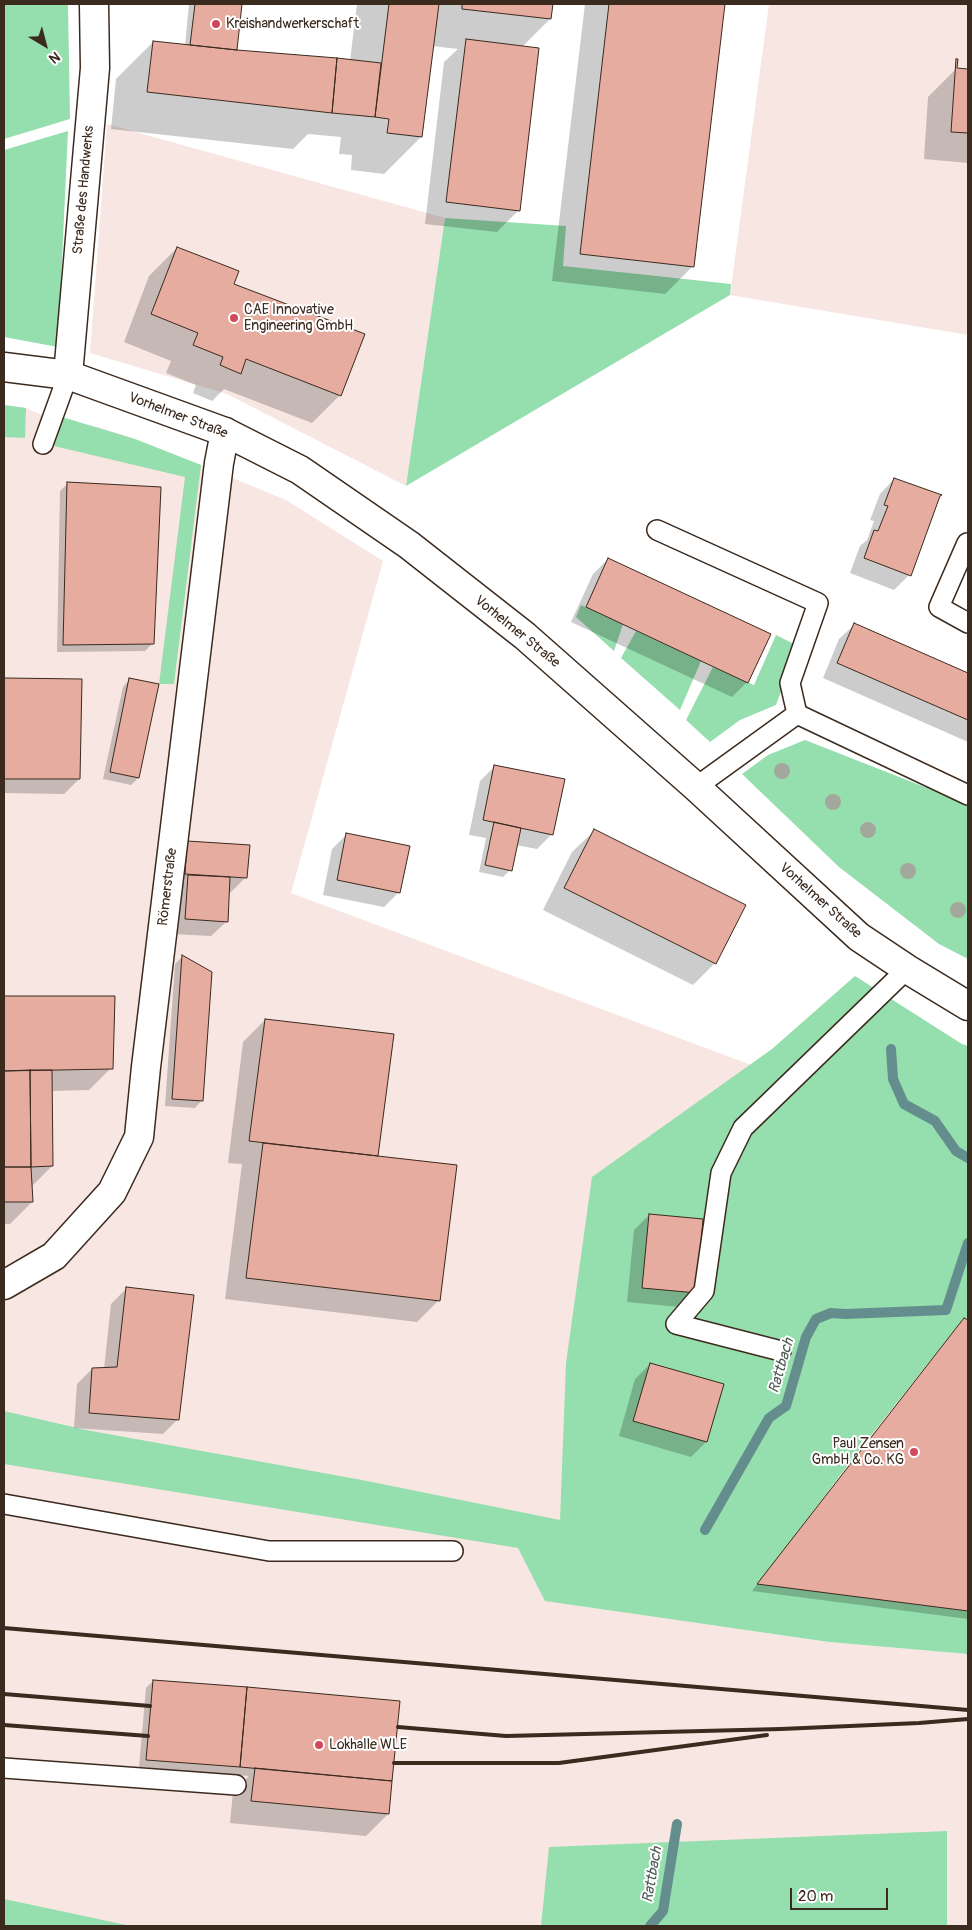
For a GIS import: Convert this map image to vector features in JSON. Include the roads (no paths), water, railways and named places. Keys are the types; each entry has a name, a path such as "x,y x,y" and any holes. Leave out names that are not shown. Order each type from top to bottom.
{"street":[{"name":"Straße des Handwerks","path":"68,375 95,68 94,4"},
{"name":"Vorhelmer Straße","path":"4,367 68,375 225,432 300,470 409,545 525,636 696,787 859,937 968,1006"},
{"name":"Römerstraße","path":"4,1285 54,1256 112,1192 139,1137 219,463 225,432"}],"lane":[{"path":"43,444 68,375"},
{"path":"657,530 818,604 790,683 797,714"},
{"path":"968,543 939,607 968,623"},
{"path":"696,787 797,714"},
{"path":"797,714 968,795"},
{"path":"781,1351 676,1324 704,1291 722,1173 743,1128 907,969"},
{"path":"4,1504 269,1551 453,1551"},
{"path":"4,1768 236,1785"}],"waterway":[{"path":"891,1049 893,1079 904,1104 935,1121 956,1151 968,1158"},
{"name":"Rattbach","path":"705,1530 769,1418 786,1406 806,1337 816,1319 831,1313 946,1310 968,1243"},
{"name":"Rattbach","path":"650,1926 663,1911 677,1824"}],"railway":[{"path":"4,1628 968,1710"},
{"path":"4,1694 150,1706"},
{"path":"398,1727 506,1736 781,1729 968,1719"},
{"path":"4,1725 148,1736"},
{"path":"394,1763 559,1763 767,1735"}],"place":[{"name":"Kreishandwerkerschaft","path":"216,24"},
{"name":"CAE Innovative Engineering GmbH","path":"234,318"},
{"name":"Paul Zensen GmbH & Co. KG","path":"914,1452"},
{"name":"Lokhalle WLE","path":"319,1745"}]}
